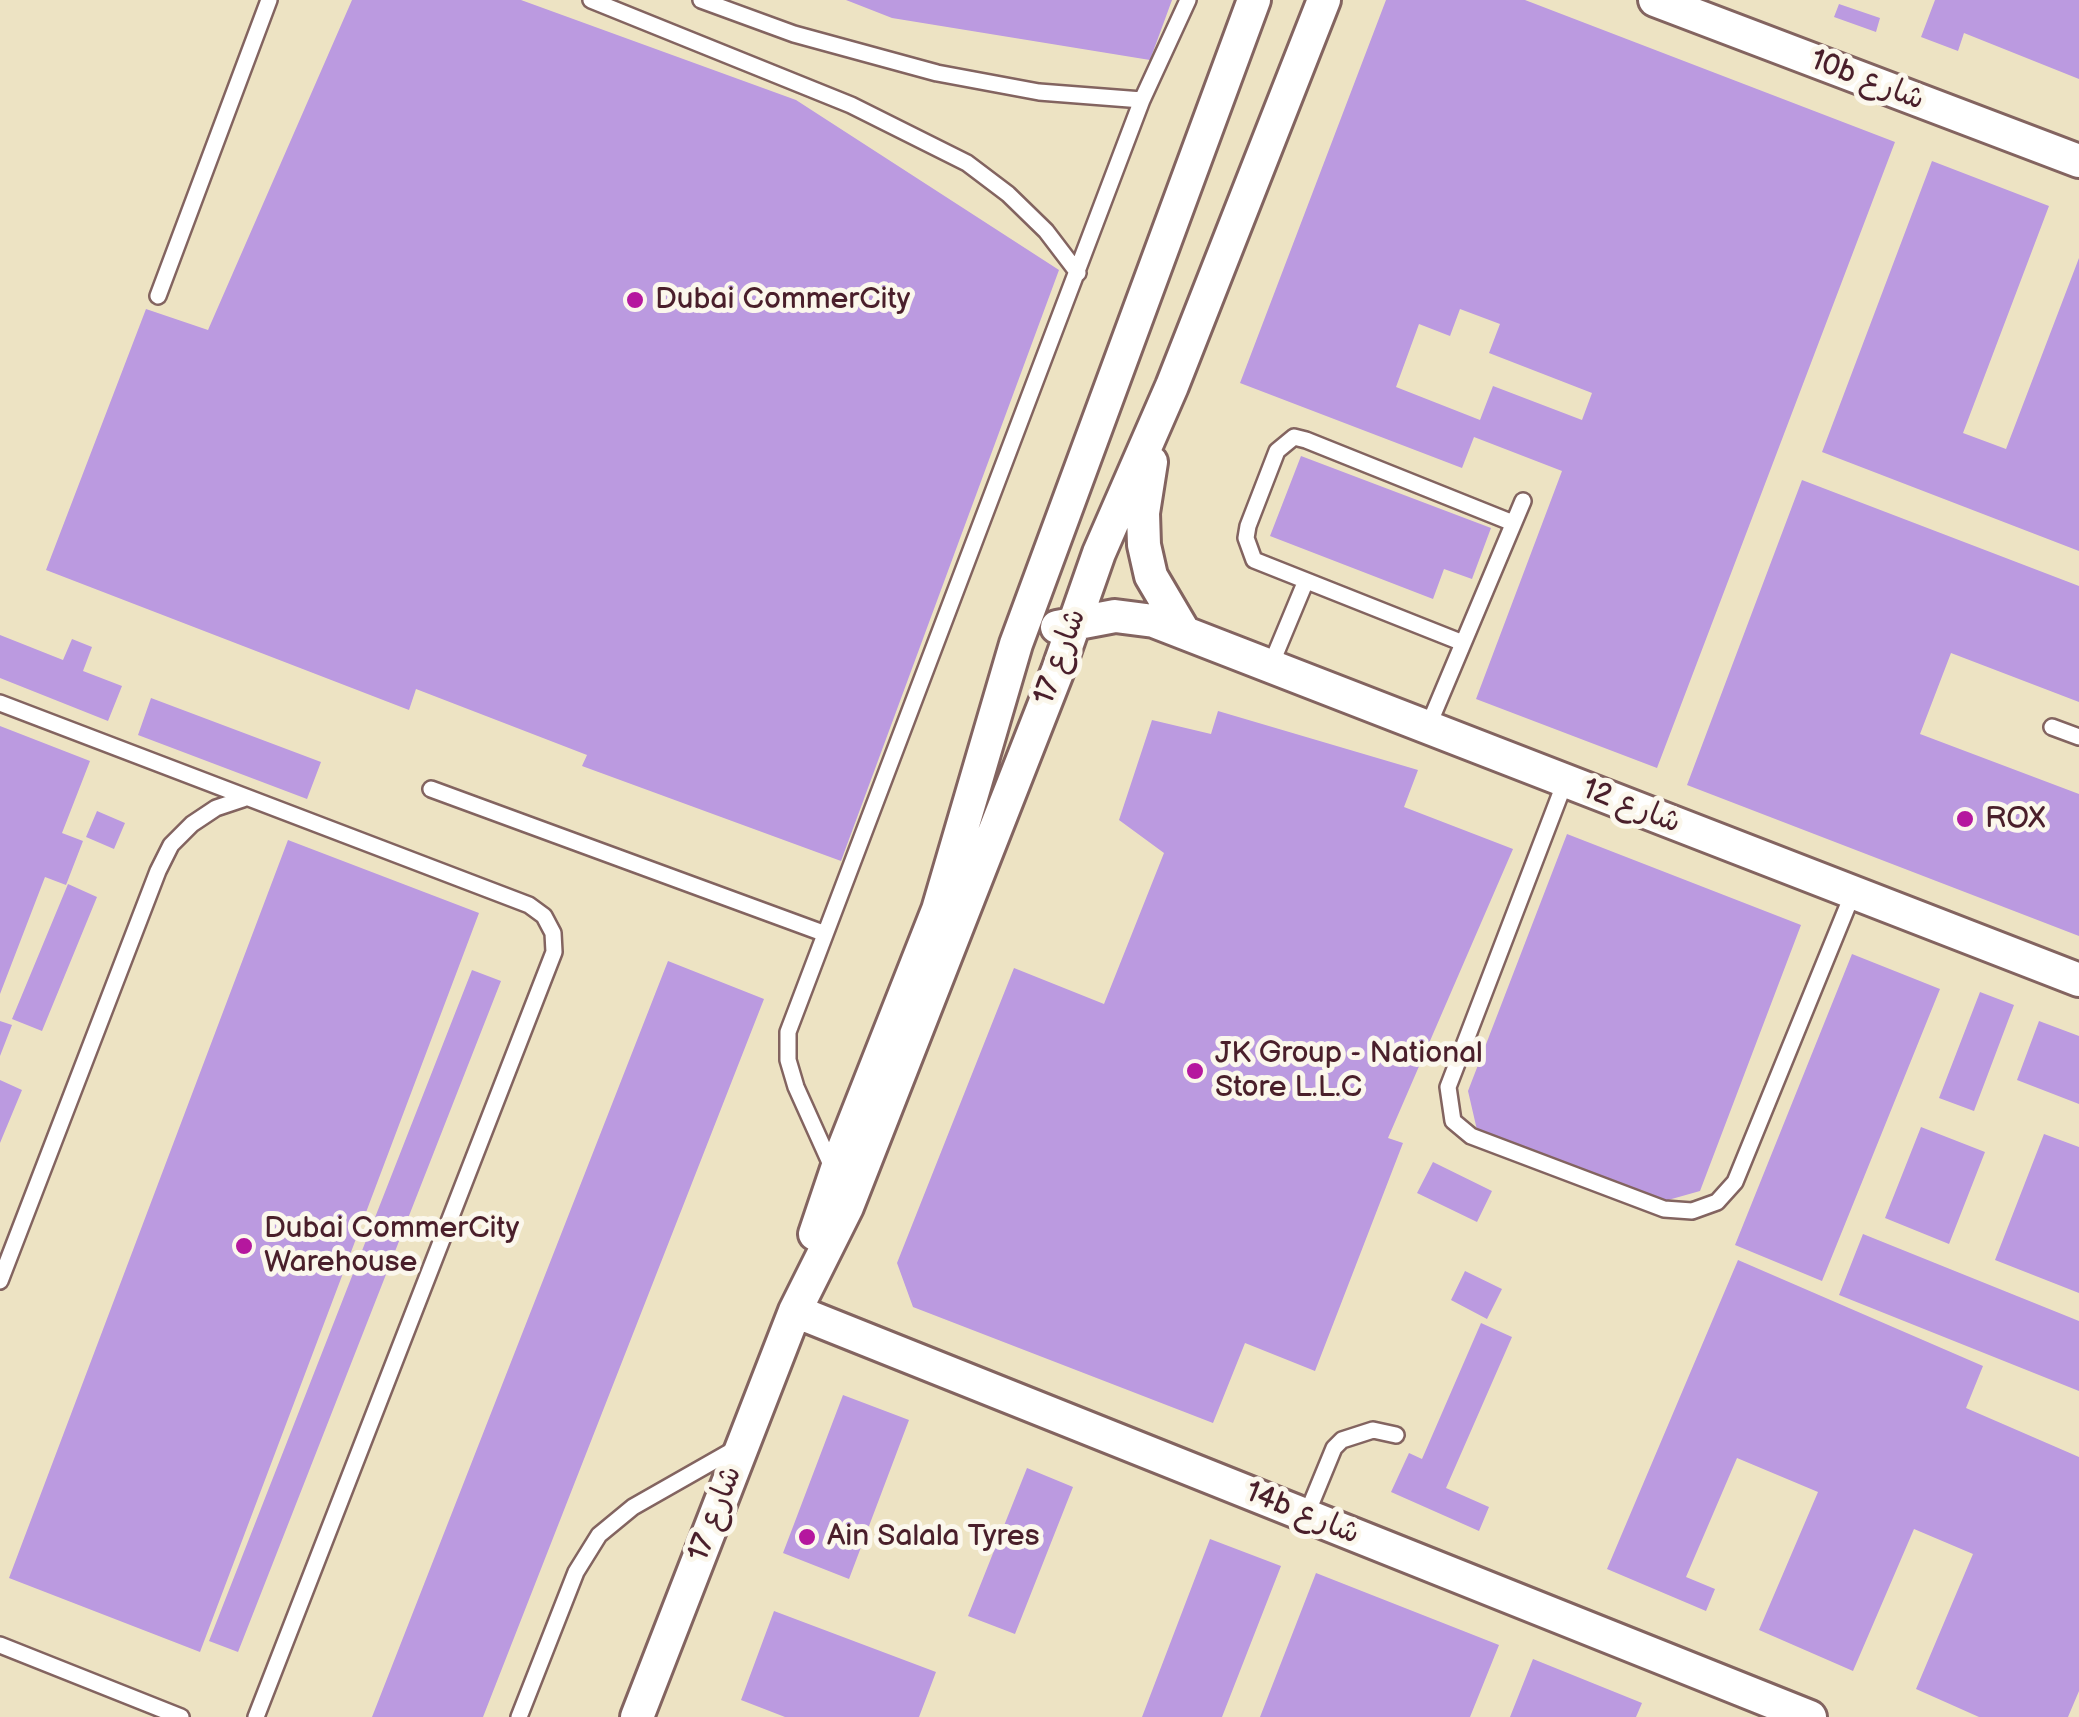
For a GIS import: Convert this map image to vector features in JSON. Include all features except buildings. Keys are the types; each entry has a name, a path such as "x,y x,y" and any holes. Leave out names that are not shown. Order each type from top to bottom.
{"street":[{"name":"شارع 17","path":"795,1312 835,1172 938,910 1016,644 1254,0"},
{"name":"شارع 17","path":"637,1717 795,1312 847,1207 1098,553 1155,425 1324,0"},
{"name":"10b شارع","path":"1655,0 2079,161"},
{"path":"1155,425 1143,513 1144,545 1151,576 1184,632"},
{"name":"شارع 12","path":"1016,644 1075,621 1115,616 1154,621 2079,980"},
{"name":"14b شارع","path":"795,1312 1810,1717"}],"lane":[{"path":"158,296 269,0"},
{"path":"591,0 851,104 966,162 1021,206 1078,273"},
{"path":"701,0 794,34 937,74 1039,92 1142,100"},
{"path":"835,1172 788,1060 788,1032 1142,100 1188,0"},
{"path":"1464,643 1254,560 1246,538 1277,451 1284,441 1294,437 1513,523"},
{"path":"1427,729 1523,502"},
{"path":"1269,668 1305,583"},
{"path":"0,704 529,905 544,916 553,933 554,952 256,1717"},
{"path":"2052,727 2079,737"},
{"path":"1565,782 1448,1086 1453,1120 1471,1136 1664,1209 1692,1211 1717,1202 1735,1182 1853,893"},
{"path":"431,789 824,933"},
{"path":"0,1281 158,871 172,845 192,824 216,808 243,799"},
{"path":"1306,1516 1334,1448 1342,1440 1373,1430 1396,1435"},
{"path":"519,1717 576,1572 600,1535 634,1507 743,1444"},
{"path":"0,1644 181,1717"}],"place":[{"name":"Dubai CommerCity","path":"635,300"},
{"name":"ROX","path":"1965,819"},
{"name":"JK Group - National Store L.L.C","path":"1195,1071"},
{"name":"Dubai CommerCity Warehouse","path":"244,1246"},
{"name":"Ain Salala Tyres","path":"807,1537"}]}
